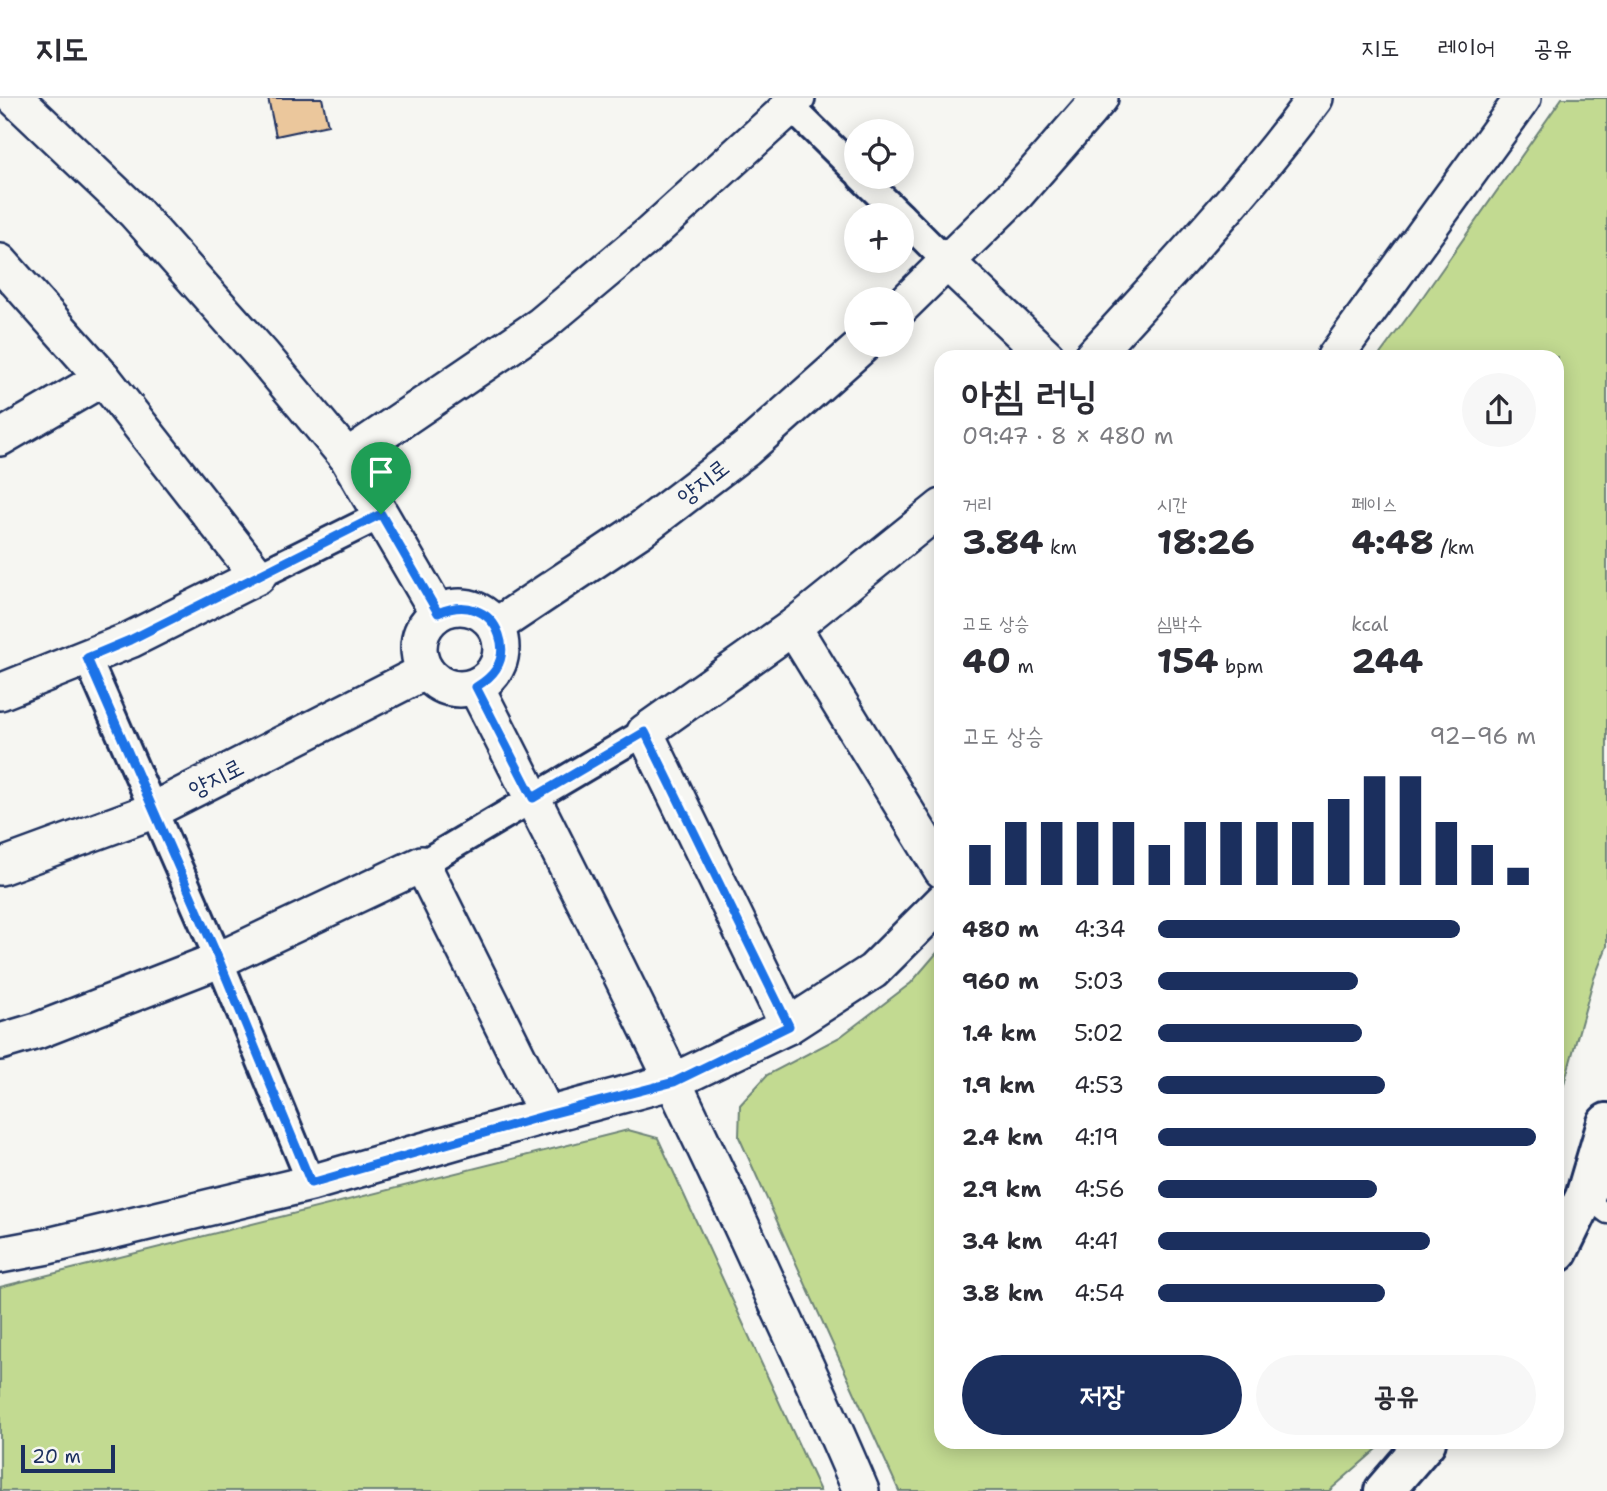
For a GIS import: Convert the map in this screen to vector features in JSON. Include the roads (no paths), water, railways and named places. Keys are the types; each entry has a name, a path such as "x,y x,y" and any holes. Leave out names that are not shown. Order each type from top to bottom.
{"street":[{"path":"15,98 135,212 263,356 348,457 438,613"},
{"path":"914,294 1017,193 1100,98"},
{"path":"1099,350 1200,238 1315,98"},
{"path":"1340,350 1523,98"},
{"path":"348,457 541,325 651,233 793,102 844,158"},
{"path":"873,189 888,203"},
{"path":"914,229 1040,350"},
{"path":"0,262 103,378 258,576"},
{"name":"양지로","path":"496,626 640,530 746,449 850,357"},
{"path":"0,438 103,378"},
{"path":"0,692 130,640 381,514"},
{"path":"0,1042 37,1031 219,960 422,864 645,732 793,628 934,518"},
{"path":"463,607 487,616 496,626 501,639 502,654 497,668 488,679 476,687 462,690 448,688 435,682 426,671 419,646 422,633 438,613 463,607"},
{"path":"793,628 934,857"},
{"path":"87,658 219,960 311,1183"},
{"name":"양지로","path":"0,867 153,810 426,671"},
{"path":"476,687 674,1082 772,1291 861,1491"},
{"path":"645,732 789,1026"},
{"path":"422,864 547,1115"},
{"path":"0,1255 48,1247 311,1183 547,1115 674,1082 789,1026 873,971 934,910"},
{"path":"1564,1245 1596,1205 1607,1124"},
{"path":"1384,1491 1420,1449"}]}
